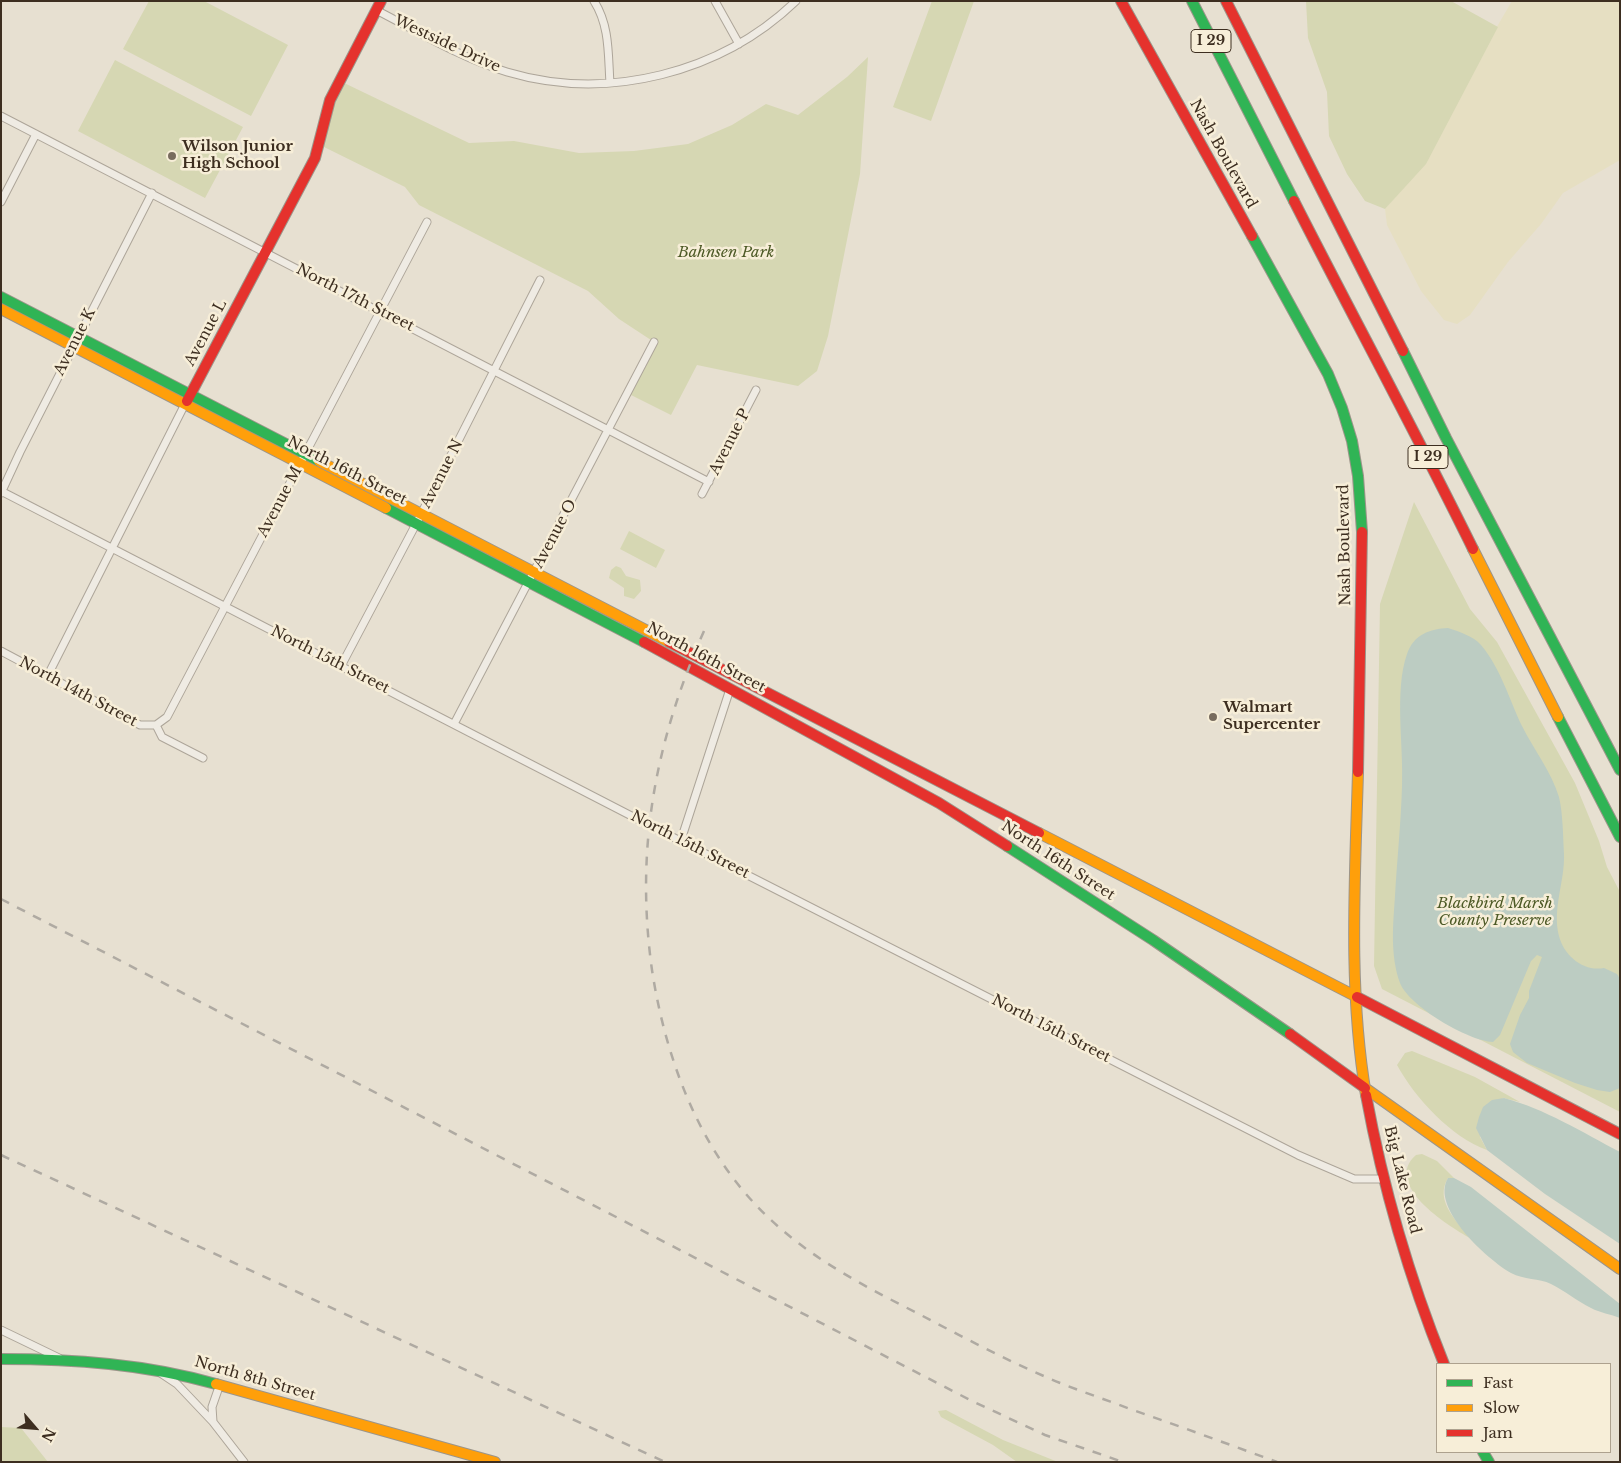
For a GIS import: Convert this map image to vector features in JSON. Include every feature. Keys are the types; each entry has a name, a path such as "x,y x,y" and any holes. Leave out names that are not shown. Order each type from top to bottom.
{"main road":[{"name":"Nash Boulevard","path":"1121,1 1328,374 1353,439 1362,506 1356,880 1357,997"},
{"name":"I 29","path":"1192,1 1382,374 1423,448 1486,576 1620,837"},
{"name":"I 29","path":"1226,1 1446,438 1620,770"},
{"name":"Avenue L","path":"185,404 315,158 320,145 330,100 379,6"},
{"name":"North 16th Street","path":"1,297 185,404 421,514 1620,1134"},
{"name":"North 16th Street","path":"1,309 76,341 190,395 416,524 679,660 939,803 1023,855 1280,1026 1620,1269"},
{"name":"Big Lake Road","path":"1357,997 1358,1028 1365,1088 1384,1179 1413,1279 1444,1363"},
{"name":"North 8th Street","path":"1,1359 62,1359 152,1368 220,1384 495,1462"}],"street":[{"path":"594,1 600,10 606,31 610,83"},
{"path":"715,1 739,44"},
{"name":"Westside Drive","path":"379,6 463,55 508,72 569,83 610,83 668,74 695,65 739,44 771,23 796,1"},
{"name":"North 17th Street","path":"1,116 709,482"},
{"path":"1,202 36,134"},
{"name":"Avenue K","path":"2,492 76,341 152,194"},
{"name":"Avenue M","path":"156,725 167,718 427,222"},
{"name":"Avenue N","path":"342,666 540,280"},
{"name":"Avenue O","path":"454,724 654,342"},
{"name":"Avenue P","path":"702,494 756,390"},
{"name":"Avenue L","path":"48,675 185,404"},
{"name":"North 15th Street","path":"2,492 1331,1171 1361,1181 1384,1179"},
{"name":"North 14th Street","path":"1,651 140,725 156,725 162,737 204,758"},
{"path":"681,840 730,689"},
{"path":"1,1330 62,1359"},
{"path":"152,1368 177,1384 212,1422 244,1462"},
{"path":"212,1422 212,1408 220,1384"}],"shaded area":[{"path":"1512,1 1620,1 1620,160 1563,193 1541,224 1508,262 1470,315 1457,324 1444,320 1421,291 1387,225 1385,209 1402,189"},
{"name":"Blackbird Marsh County Preserve","path":"1448,628 1474,639 1488,654 1522,726 1556,787 1562,818 1564,854 1557,916 1559,936 1565,950 1576,961 1589,968 1604,968 1617,974 1620,979 1620,1088 1610,1092 1575,1083 1527,1063 1513,1052 1510,1044 1520,1015 1529,998 1529,991 1542,957 1537,955 1531,961 1500,1035 1493,1042 1469,1036 1440,1021 1415,1002 1400,983 1393,951 1393,929 1401,800 1400,702 1403,669 1410,647 1418,637 1429,631"},
{"path":"1504,1098 1534,1108 1620,1152 1620,1244 1545,1194 1487,1150 1476,1128 1479,1117 1483,1107 1492,1100"},
{"path":"1448,1178 1454,1178 1471,1187 1620,1304 1620,1318 1591,1308 1551,1284 1511,1273 1488,1256 1464,1232 1454,1218 1447,1204 1445,1190"}],"green space":[{"path":"149,1 204,1 288,45 251,116 123,49"},
{"path":"932,1 974,1 931,121 893,107"},
{"path":"1306,1 1451,1 1498,27 1426,164 1385,209 1365,201 1347,174 1329,136 1327,92 1308,38"},
{"name":"Bahnsen Park","path":"868,57 860,174 828,336 817,371 798,386 697,365 671,415 627,393 654,342 619,319 588,291 419,205 405,187 320,145 340,81 469,143 514,141 579,153 634,151 688,144 732,125 766,104 798,115 847,77"},
{"path":"115,60 243,127 205,198 78,131"},
{"name":"Blackbird Marsh County Preserve","path":"1414,502 1470,609 1497,642 1575,783 1599,841 1607,867 1620,892 1620,1112 1382,989 1374,966 1380,604"},
{"path":"629,531 665,550 656,568 620,549"},
{"path":"616,566 621,568 626,576 640,580 641,591 634,599 624,596 624,588 609,578 611,570"},
{"path":"1412,1051 1475,1077 1520,1102 1503,1098 1480,1137 1487,1150 1460,1136 1447,1126 1414,1090 1397,1065 1405,1053"},
{"path":"1422,1154 1437,1161 1454,1178 1448,1178 1444,1186 1445,1203 1470,1238 1434,1214 1412,1191 1407,1179 1408,1166 1416,1155"},
{"path":"946,1410 1003,1440 1058,1462 1017,1462 993,1445 941,1417 938,1411"},
{"path":"1,1427 21,1428 48,1462 1,1462"}],"railway":[{"path":"704,631 687,672 673,714 653,797 648,839 647,925 657,1000 673,1060 696,1117 727,1170 764,1214 804,1247 848,1276 893,1301 997,1354 1056,1381 1277,1462"},
{"path":"1,899 972,1401 1045,1435 1123,1462"},
{"path":"1,1155 665,1462"}],"traffic: fast":[{"path":"1192,1 1294,201"},
{"path":"1252,236 1328,374 1342,408 1352,441 1358,476 1362,532"},
{"path":"1,297 319,461"},
{"path":"1403,351 1446,438 1620,770"},
{"path":"386,508 644,642"},
{"path":"1558,717 1620,837"},
{"path":"1007,846 1153,940 1290,1034"},
{"path":"1,1359 55,1360 136,1367 216,1384"},
{"path":"1484,1453 1489,1462"}],"traffic: slow":[{"path":"1,309 386,508"},
{"path":"319,461 669,642"},
{"path":"1473,549 1558,717"},
{"path":"1358,772 1354,934 1357,1015 1366,1095"},
{"path":"1039,833 1357,997"},
{"path":"1365,1088 1620,1269"},
{"path":"216,1384 495,1462"}],"traffic: jam":[{"path":"187,401 315,158 330,100 381,1"},
{"path":"1121,1 1252,236"},
{"path":"1226,1 1403,351"},
{"path":"1294,201 1473,549"},
{"path":"1358,772 1362,532"},
{"path":"644,642 939,803 1007,846"},
{"path":"669,642 1039,833"},
{"path":"1357,997 1620,1134"},
{"path":"1290,1034 1365,1088"},
{"path":"1366,1095 1380,1164 1398,1231 1419,1298 1444,1363"}],"place":[{"name":"Wilson Junior High School","path":"172,156"},
{"name":"Walmart Supercenter","path":"1213,717"}]}
